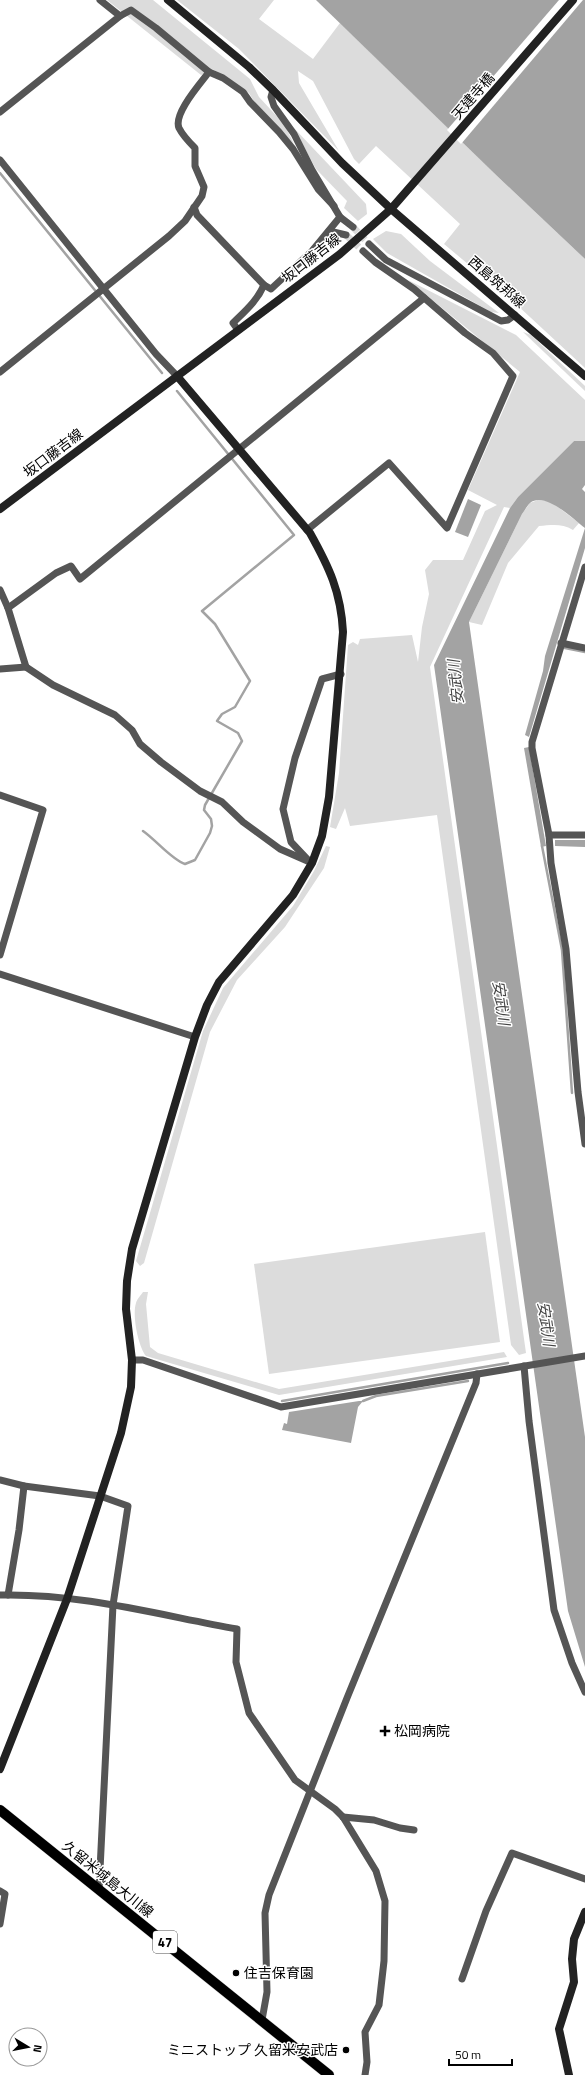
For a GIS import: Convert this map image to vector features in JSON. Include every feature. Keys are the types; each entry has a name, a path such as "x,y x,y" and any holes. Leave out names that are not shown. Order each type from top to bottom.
{"main road":[{"name":"久留米城島大川線","path":"0,1810 329,2075"}],"street":[{"path":"100,0 120,16"},
{"path":"168,0 249,67 273,90 342,163 391,209"},
{"name":"天建寺橋","path":"391,209 573,0"},
{"path":"0,112 120,16 130,10 156,28 209,72 223,78 243,92 250,102 293,149 318,189 334,206"},
{"path":"0,372 169,236 185,221 202,196 204,187 195,166 195,148 185,138 179,127 178,117 209,72"},
{"path":"273,90 271,97 274,106 294,134 312,170 340,217 353,227"},
{"path":"0,160 156,354 240,449 307,530 327,562 335,582 342,614 343,632 341,674 329,797 322,836 312,863 293,895 219,982 207,1005 195,1037 132,1249 127,1281 126,1309 132,1360 131,1387 121,1433 67,1600 0,1769"},
{"path":"194,207 197,215 264,285 271,289 312,251 340,217"},
{"name":"西島筑邦線","path":"391,209 585,376"},
{"name":"坂口藤吉線","path":"0,509 340,254 391,209"},
{"path":"329,231 346,235"},
{"path":"369,244 386,260 501,321 508,320 515,315"},
{"path":"307,530 389,463 446,528 513,376 493,353 424,298 375,262 363,251"},
{"path":"238,330 233,323 250,307 260,294 264,285"},
{"path":"8,608 28,591 45,583 65,568 71,566 80,579 424,298"},
{"path":"585,567 532,742 549,835 551,863 566,949 578,1092 585,1144"},
{"path":"0,590 8,608 26,667"},
{"path":"561,643 585,648"},
{"path":"0,669 26,667 53,685 115,715 132,730 140,744 166,766 200,791 222,802 243,822 280,848 312,863"},
{"path":"312,863 291,842 283,809 295,758 322,679 341,674"},
{"path":"0,795 43,810 0,955"},
{"path":"549,835 585,835"},
{"path":"0,974 195,1037"},
{"path":"132,1360 143,1360 282,1407 582,1356"},
{"path":"527,1365 530,1421 554,1610 572,1663 585,1692"},
{"path":"262,2020 268,1992 265,1913 269,1895 476,1382 477,1374"},
{"path":"0,1480 24,1486 100,1496 128,1506 113,1604 99,1890"},
{"path":"8,1595 19,1530 24,1486"},
{"path":"0,1595 113,1604 237,1629 236,1662 249,1713 295,1780 335,1809 343,1817 376,1871 386,1901 384,1961 379,2005 365,2032 367,2062 365,2075"},
{"path":"343,1817 374,1820 400,1828 414,1830"},
{"path":"462,1978 486,1911 512,1852 585,1879"},
{"path":"0,1891 5,1894 0,1924"},
{"path":"569,2075 559,2029 574,1982 572,1959 574,1939 585,1912"}],"shaded area":[{"path":"107,0 153,0 250,79 259,97 284,124 294,144 258,108 249,93 212,69 201,75"},
{"path":"177,0 274,0 259,19 313,59 340,23 496,175 585,259 585,368 517,305 444,244 460,224 376,146 359,164 354,159 313,81 298,71 299,83 339,151 239,49"},
{"path":"293,127 366,204 367,214 358,221 344,208 347,201 316,169"},
{"path":"386,231 401,234 430,261 499,313 491,312 387,253 373,239"},
{"path":"408,280 516,335 585,400 585,441 574,441 518,497 510,508 504,507 430,667 526,1353 519,1355 511,1345 437,815 350,826 345,808 336,829 330,827 339,773 348,645 353,642 358,645 360,639 412,635 418,662 422,627 429,594 425,570 433,560 463,560 485,511 497,505 468,490 520,372"},
{"path":"523,332 531,335 585,386 585,391"},
{"path":"538,500 550,501 579,523 573,530 561,525 539,526 508,563 482,625 469,622 522,514 530,503"},
{"path":"326,846 330,847 324,868 285,927 237,980 210,1032 144,1263 140,1266 136,1261 203,1031 223,988 293,906 314,871"},
{"path":"485,1232 500,1342 269,1374 254,1264"},
{"path":"143,1292 148,1292 146,1304 150,1347 158,1353 279,1389 504,1352 507,1357 279,1395 146,1356 140,1345 135,1322 135,1308 138,1299"}],"water":[{"path":"316,0 585,0 585,259 496,175"},
{"name":"安武川","path":"574,441 585,441 585,485 582,489 585,492 585,528 551,503 536,500 530,503 522,514 469,622 585,1437 585,1667 568,1611 434,665 510,508 518,497"},
{"path":"468,499 481,505 468,537 455,532"},
{"path":"585,528 585,548 529,737 525,735 543,671 545,656"},
{"path":"529,747 546,846 541,847 524,748"},
{"path":"555,840 585,840 585,847 555,846"},
{"path":"363,1401 358,1407 351,1443 282,1430 284,1423 287,1424 289,1412"}],"pier":[{"path":"559,0 583,0 461,144 447,130"}],"waterway":[{"path":"0,173 162,373"},
{"path":"143,831 169,854 185,864 195,860 210,833 212,826 211,819 204,810 205,805 242,741 238,733 217,721 222,714 235,707 250,681 215,624 202,611 294,535 177,391"},
{"path":"565,648 585,652"},
{"path":"542,846 562,950 572,1093"},
{"path":"282,1401 508,1363"},
{"path":"363,1401 376,1396 468,1381"}],"tunnel":[{"path":"353,227 369,244"},
{"path":"346,235 363,251"}],"place":[{"name":"松岡病院","path":"385,1731"},
{"name":"住吉保育園","path":"236,1973"},
{"name":"ミニストップ 久留米安武店","path":"346,2050"}]}
